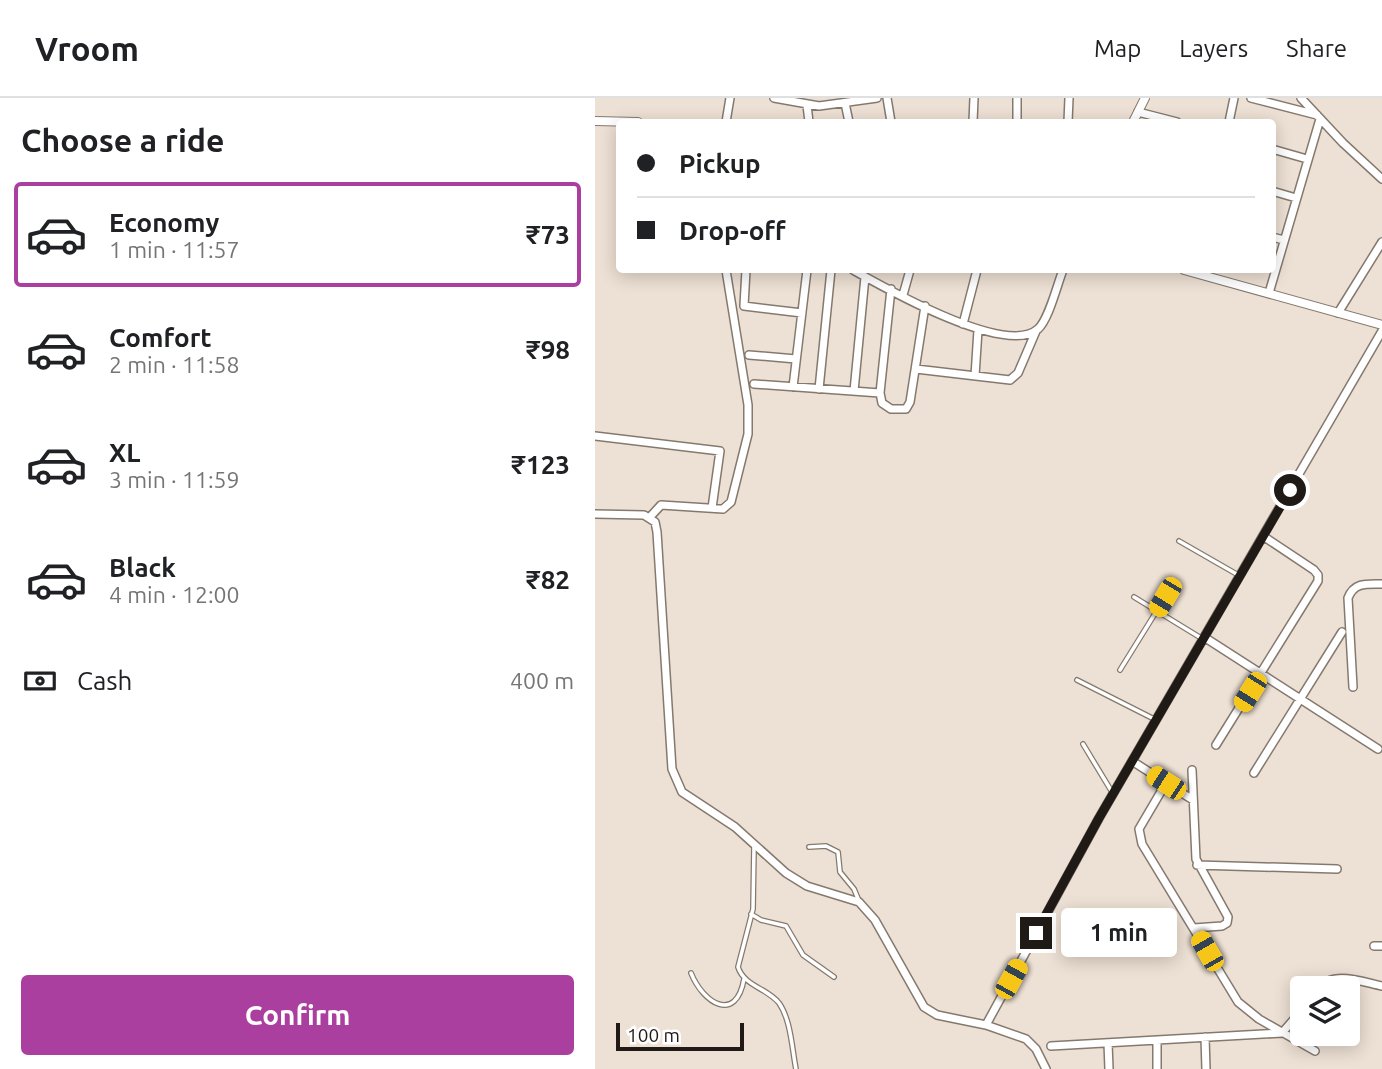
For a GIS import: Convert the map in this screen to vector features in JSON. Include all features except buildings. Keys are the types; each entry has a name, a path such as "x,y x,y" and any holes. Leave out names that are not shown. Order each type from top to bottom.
{"street":[{"path":"726,119 730,98"},
{"path":"778,98 807,105 877,98"},
{"path":"887,98 890,119"},
{"path":"973,119 974,98"},
{"path":"1017,98 1017,119"},
{"path":"1068,119 1069,98"},
{"path":"1134,119 1145,98"},
{"path":"1230,119 1234,98"},
{"path":"1251,98 1319,117"},
{"path":"1301,98 1382,178"},
{"path":"845,103 848,119"},
{"path":"807,105 809,119"},
{"path":"1138,111 1166,119"},
{"path":"1276,268 1319,117"},
{"path":"595,121 616,121"},
{"path":"1276,150 1307,159"},
{"path":"1276,192 1296,198"},
{"path":"1276,238 1284,240"},
{"path":"1338,313 1382,242"},
{"path":"650,517 661,505 723,509 731,502 748,434 747,395 727,273"},
{"path":"746,273 744,306 802,313"},
{"path":"793,387 807,273"},
{"path":"820,389 831,273"},
{"path":"858,273 978,330 1009,336 1036,331"},
{"path":"902,295 909,273"},
{"path":"963,324 976,273"},
{"path":"916,369 1006,381 1013,379 1045,318 1062,273"},
{"path":"1198,273 1382,325"},
{"path":"1269,293 1275,273"},
{"path":"854,391 865,277"},
{"path":"891,289 880,393 885,406 906,409 911,398 925,306"},
{"path":"975,376 978,330"},
{"path":"986,1025 1113,793 1382,331"},
{"path":"749,355 796,359"},
{"path":"754,384 880,393"},
{"path":"595,436 720,451 712,508"},
{"path":"595,514 650,517"},
{"path":"650,517 657,532 675,779 682,792 735,827 798,880 859,902 875,920 924,1007 937,1016 986,1025 1031,1044 1046,1069"},
{"path":"1216,745 1318,578 1314,570 1263,536"},
{"path":"1353,687 1348,598 1359,585 1382,584"},
{"path":"1254,773 1342,632"},
{"path":"1203,638 1378,749"},
{"path":"1132,761 1193,800"},
{"path":"1192,770 1197,865 1228,918 1227,923 1222,926 1194,928"},
{"path":"1166,783 1141,826 1140,837 1238,1002 1282,1033 1315,1051"},
{"path":"1197,865 1337,869"},
{"path":"1360,983 1382,986"},
{"path":"1051,1046 1282,1033 1290,1024"},
{"path":"1205,1037 1206,1069"},
{"path":"1157,1040 1157,1069"},
{"path":"1108,1043 1109,1069"}],"lane":[{"path":"1179,541 1240,576"},
{"path":"1120,670 1174,583"},
{"path":"1135,597 1203,638"},
{"path":"1077,680 1156,720"},
{"path":"1083,744 1113,793"},
{"path":"754,844 751,914 737,961 744,979 766,991 782,1008 796,1069"},
{"path":"809,847 826,846 838,852 840,872 855,889 859,902"},
{"path":"751,914 761,920 786,926 803,955 834,978"},
{"path":"691,973 702,995 710,1002 725,1004 732,1003 740,996 744,979"}],"route":[{"path":"1036,933 1099,818 1290,490"}]}
